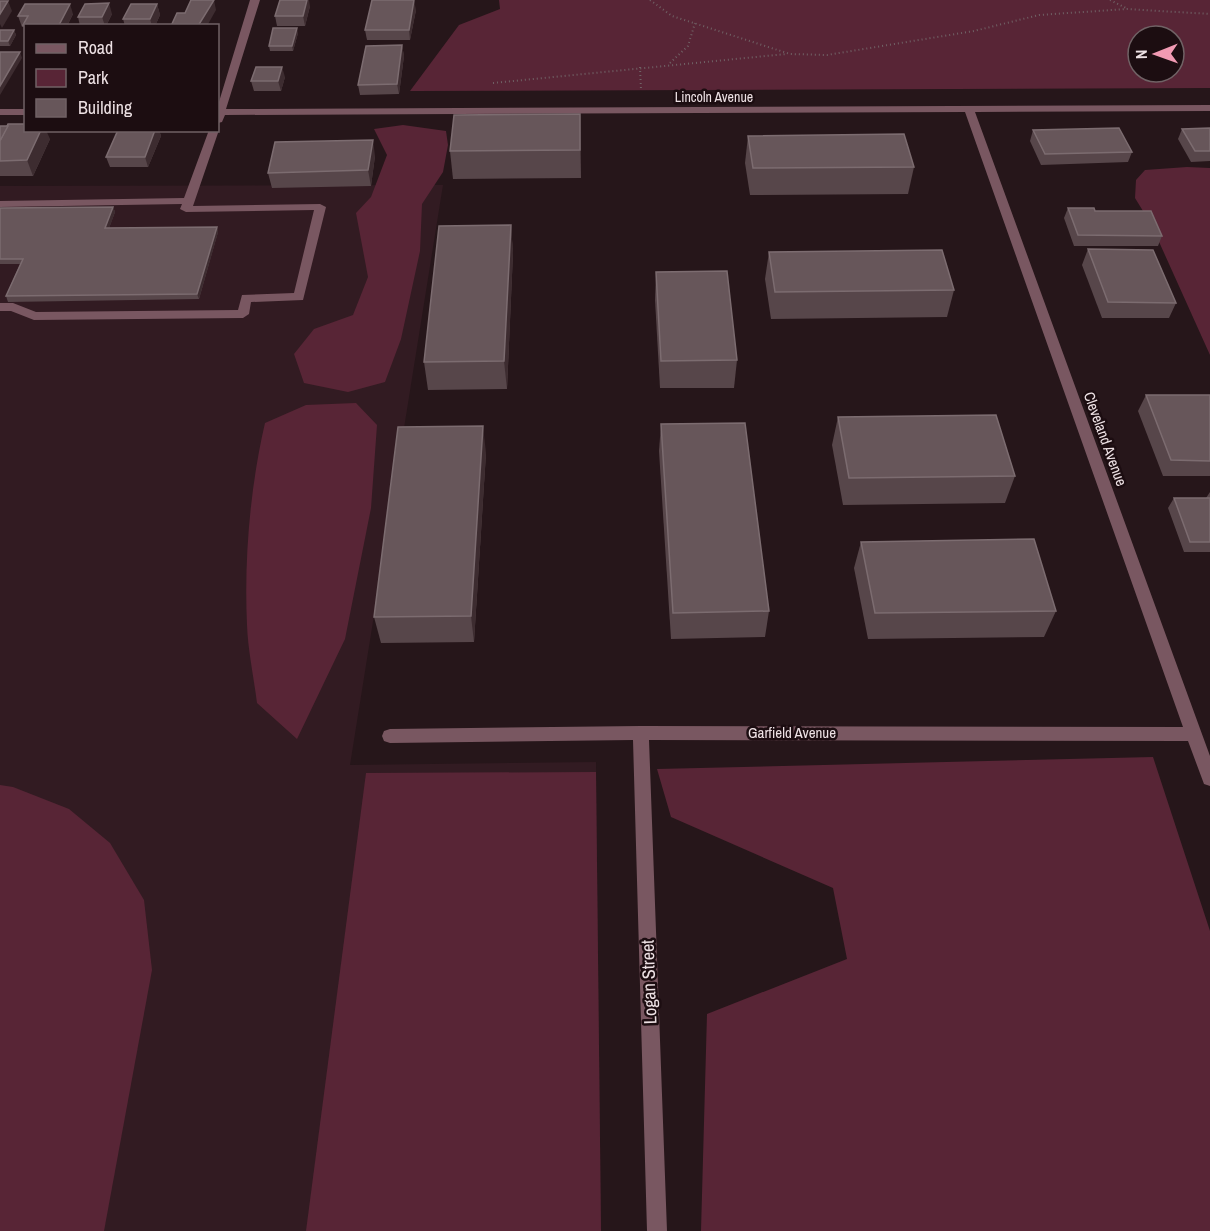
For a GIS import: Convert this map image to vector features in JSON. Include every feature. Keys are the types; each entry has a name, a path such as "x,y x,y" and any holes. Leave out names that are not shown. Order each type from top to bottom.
{"street":[{"path":"219,116 255,0"},
{"name":"Lincoln Avenue","path":"219,116 1210,108"},
{"name":"Cleveland Avenue","path":"969,110 1210,779"},
{"path":"0,112 24,112"},
{"path":"187,205 213,132"},
{"path":"0,204 320,207 298,297 246,298 243,314 34,316 13,307 0,307"},
{"name":"Garfield Avenue","path":"390,736 641,733 1194,734"},
{"name":"Logan Street","path":"641,733 657,1231"}],"path":[{"path":"650,0 672,16 790,54"},
{"path":"1110,0 1127,9"},
{"path":"493,83 669,64 790,54 827,55 975,31 1039,15 1127,9 1210,14"},
{"path":"669,64 688,50 694,37 695,23"},
{"path":"640,67 642,94"}],"shaded area":[{"path":"443,185 350,765 596,762 601,1231 0,1231 0,186"}],"green space":[{"path":"499,0 1210,0 1210,88 410,91 459,25 500,9"},
{"path":"403,125 446,131 448,145 443,172 422,204 420,251 401,339 385,382 348,392 304,383 294,354 314,329 353,315 368,277 356,213 371,197 387,155 374,129"},
{"path":"1210,168 1210,355 1151,224 1135,198 1136,180 1145,170"},
{"path":"356,403 377,425 371,508 345,639 297,739 257,703 250,655 246,600 247,549 260,448 265,423 306,405"},
{"path":"1153,757 1210,931 1210,1231 701,1231 707,1014 847,959 833,888 671,817 657,769"},
{"path":"596,772 601,1231 306,1231 366,773"},
{"path":"0,785 13,787 69,809 110,843 144,900 152,970 104,1231 0,1231"}],"building":[{"path":"191,0 214,0 199,24 172,24 177,13 185,13"},
{"path":"280,0 307,0 303,16 275,16"},
{"path":"372,0 414,0 409,30 365,30"},
{"path":"0,1 8,1 0,14"},
{"path":"109,3 102,17 78,17 85,4"},
{"path":"25,4 70,4 60,24 23,25 28,16 18,16"},
{"path":"131,4 157,4 150,19 123,19"},
{"path":"273,28 297,28 292,46 269,46"},
{"path":"0,30 14,30 8,41 0,41"},
{"path":"402,45 397,84 358,85 366,46"},
{"path":"0,52 20,52 0,86"},
{"path":"256,67 282,67 278,81 251,81"},
{"path":"580,114 580,150 450,151 454,115"},
{"path":"8,124 24,124 24,132 40,132 27,160 0,161 0,141"},
{"path":"0,126 8,126 1,139 0,139"},
{"path":"1119,128 1132,152 1045,154 1033,130"},
{"path":"1210,128 1210,151 1195,151 1182,129"},
{"path":"117,132 154,132 145,157 106,157"},
{"path":"904,134 914,167 753,168 748,136"},
{"path":"373,140 368,170 268,173 275,142"},
{"path":"113,207 105,228 217,227 197,294 6,296 23,259 0,259 0,208"},
{"path":"1068,208 1094,208 1095,211 1151,211 1162,236 1078,235"},
{"path":"511,225 504,361 424,362 439,226"},
{"path":"1088,249 1153,250 1176,303 1108,302"},
{"path":"942,250 954,290 775,292 769,252"},
{"path":"727,271 737,360 661,361 656,272"},
{"path":"1146,395 1210,395 1210,461 1171,460"},
{"path":"996,415 1015,476 849,478 838,417"},
{"path":"745,423 769,611 673,613 661,424"},
{"path":"483,426 471,616 374,617 398,427"},
{"path":"1174,498 1210,498 1210,542 1190,542"},
{"path":"1034,539 1056,611 875,613 861,542"}]}
